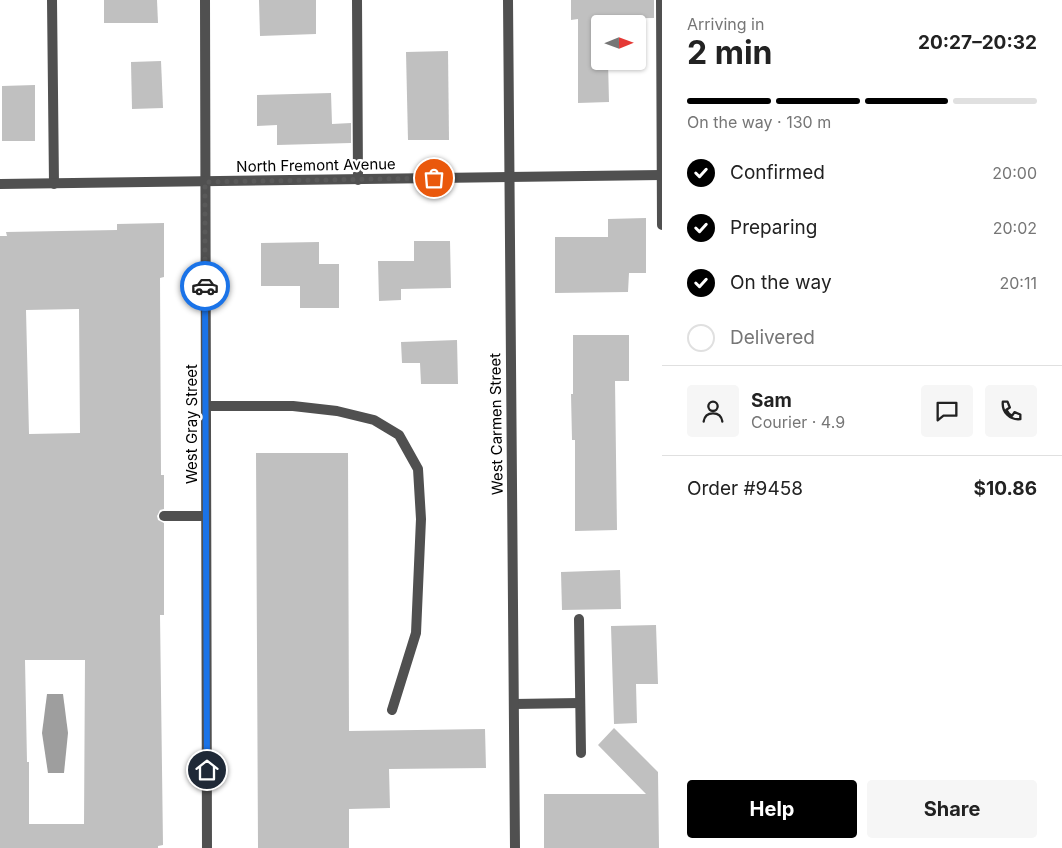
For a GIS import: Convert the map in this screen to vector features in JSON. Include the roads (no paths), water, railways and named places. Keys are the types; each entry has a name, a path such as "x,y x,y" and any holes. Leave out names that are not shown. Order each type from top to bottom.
{"street":[{"path":"52,0 54,184"},
{"name":"West Gray Street","path":"204,0 207,848"},
{"path":"357,0 358,180"},
{"name":"West Carmen Street","path":"508,0 516,848"},
{"path":"661,0 662,225"},
{"name":"North Fremont Avenue","path":"0,184 662,175"},
{"path":"206,406 293,406 337,411 374,420 399,435 418,469 421,519 416,633 392,710"},
{"path":"164,516 206,516"},
{"path":"579,618 581,753"},
{"path":"514,704 580,703"}]}
